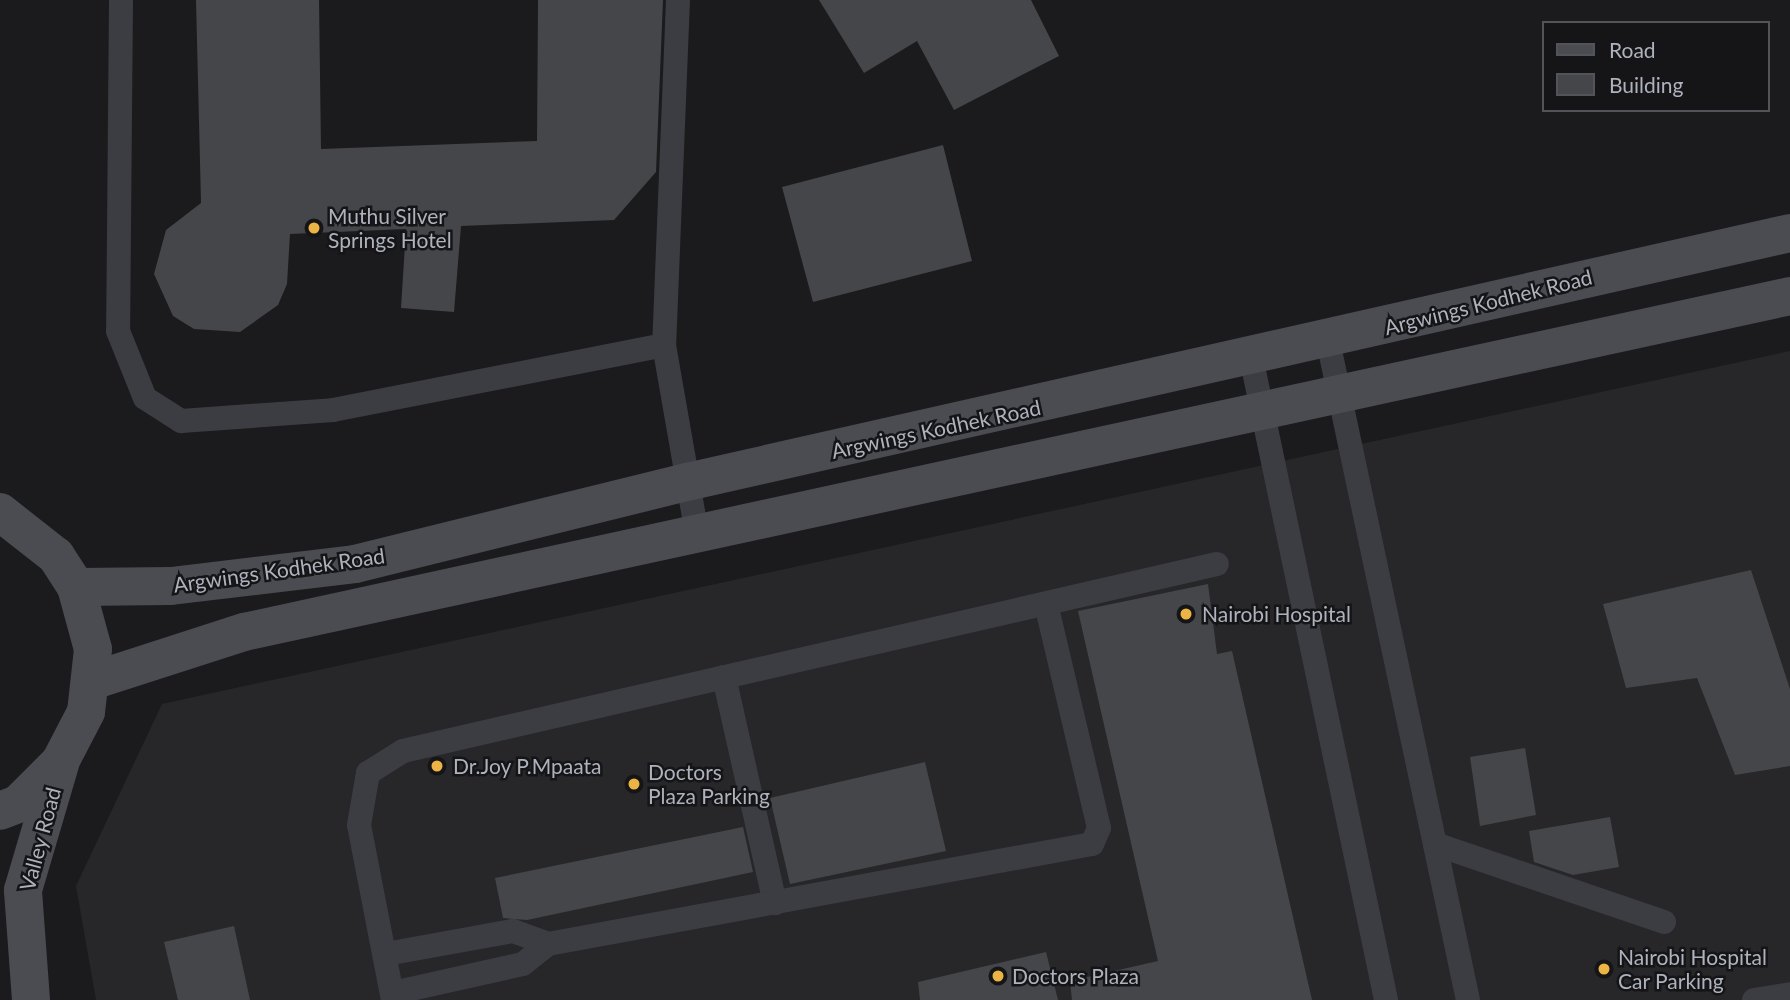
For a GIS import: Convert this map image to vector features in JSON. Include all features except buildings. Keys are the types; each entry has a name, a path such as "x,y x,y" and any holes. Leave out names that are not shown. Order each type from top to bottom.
{"main road":[{"name":"Argwings Kodhek Road","path":"76,587 171,586 355,564 687,482 1328,341 1790,233"},
{"path":"92,681 244,632 1337,391 1790,296"},
{"path":"0,512 56,556 76,587 88,618 92,681 86,712 60,762 18,804 0,811"},
{"name":"Valley Road","path":"31,1000 23,890 60,762"}],"lane":[{"path":"121,0 118,331 145,398 181,421 333,410 664,345"},
{"path":"678,0 664,345 697,534"},
{"path":"1328,341 1468,1000"},
{"path":"1251,357 1386,1000"},
{"path":"1046,604 1099,828 1092,844 548,944 523,964 393,997 359,825 368,773 403,751 1217,564"},
{"path":"723,677 775,902"},
{"path":"1435,844 1664,922"},
{"path":"386,954 513,931 548,944"},
{"path":"1754,1000 1790,994"}],"shaded area":[{"name":"Nairobi Hospital","path":"1790,351 1790,1000 96,1000 76,886 162,704"}],"place":[{"name":"Muthu Silver Springs Hotel","path":"314,228"},
{"name":"Nairobi Hospital","path":"1186,614"},
{"name":"Dr.Joy P.Mpaata","path":"437,766"},
{"name":"Doctors Plaza Parking","path":"634,784"},
{"name":"Nairobi Hospital Car Parking","path":"1604,969"},
{"name":"Doctors Plaza","path":"998,976"}]}
